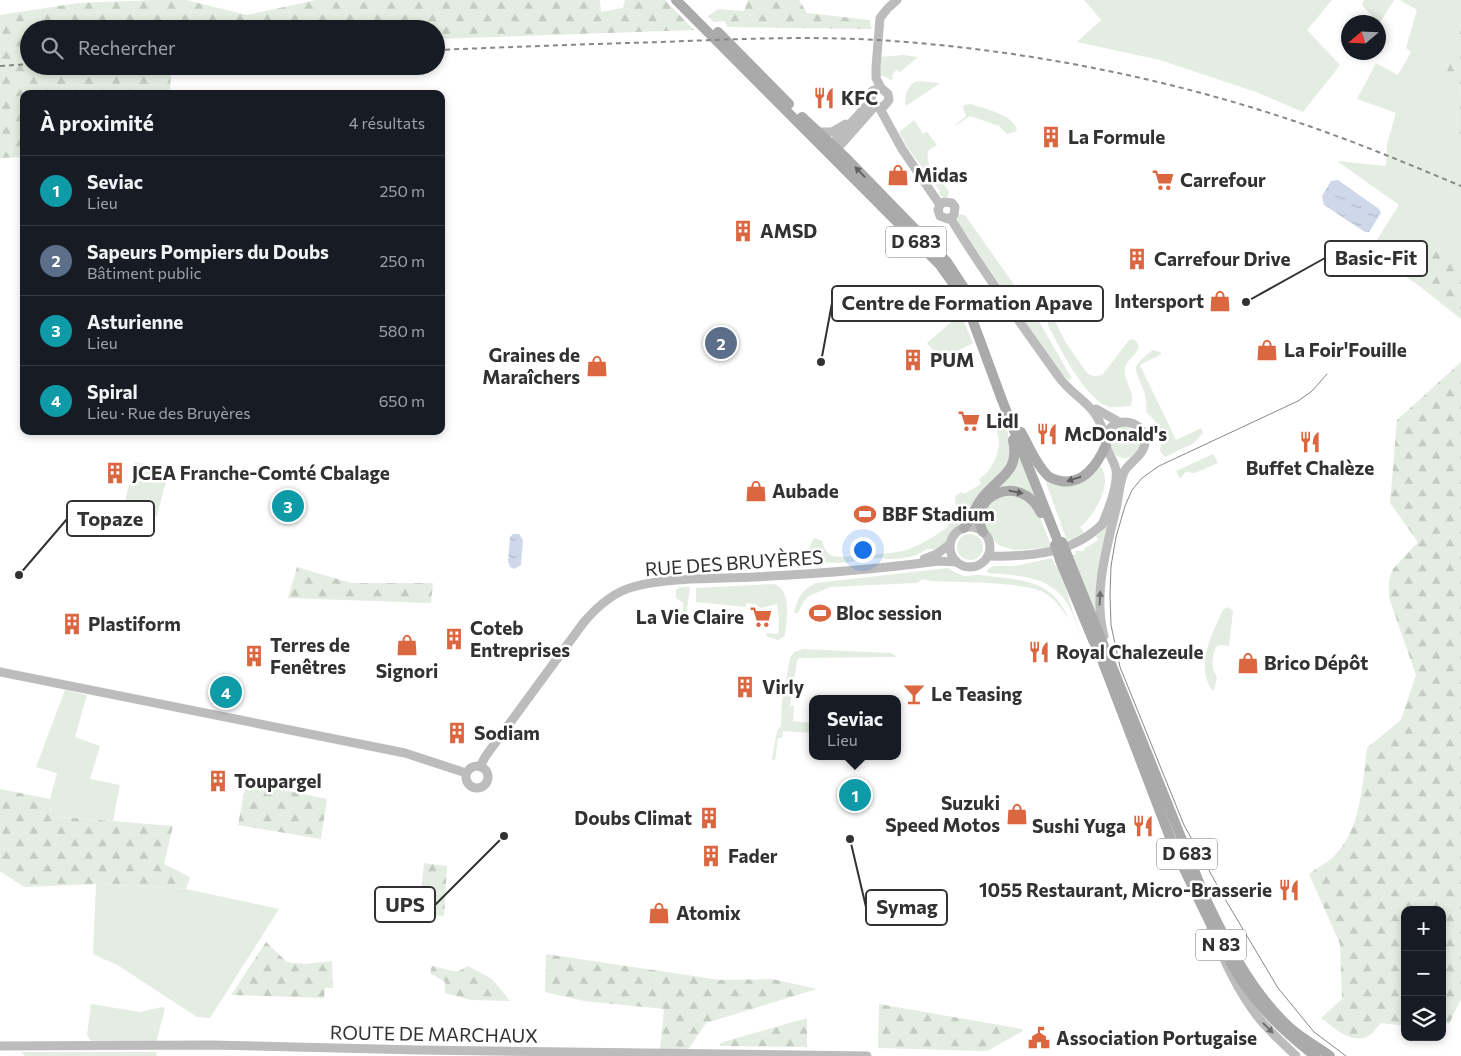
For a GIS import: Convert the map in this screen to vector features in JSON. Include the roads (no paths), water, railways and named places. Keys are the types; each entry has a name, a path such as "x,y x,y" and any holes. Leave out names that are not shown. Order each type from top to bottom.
{"main road":[{"name":"D 683","path":"676,0 835,147 956,274 967,291 976,309 1064,558 1174,848 1203,910"},
{"name":"D 683","path":"685,0 835,147 952,280 968,308 1059,544"},
{"path":"964,528 983,497 1007,474 1014,462 1015,447 1002,400"},
{"path":"1021,432 1037,462 1046,474 1052,479 1068,482 1083,476 1100,457 1106,441"},
{"path":"983,532 979,520 981,510 986,501 998,493 1015,491 1028,496 1038,506 1059,544"},
{"name":"D 683","path":"1064,558 1118,679 1205,897 1236,960 1260,994 1289,1027 1330,1056"},
{"name":"N 83","path":"1203,910 1240,980 1254,999 1285,1032 1315,1056"},
{"path":"1289,1027 1322,1056"}],"street":[{"path":"878,89 873,78 876,67 880,18 896,0"},
{"path":"818,132 832,132 853,121 878,104 889,97 886,91 878,89 871,94 878,104 902,149 940,205"},
{"path":"835,147 878,104"},
{"path":"835,147 853,121"},
{"path":"947,202 954,205 955,213 951,219 945,219 940,216 938,210 940,205 947,202"},
{"path":"951,219 1060,378 1099,418 1116,471 1114,487 1102,525"},
{"path":"1052,366 1100,413 1119,422"},
{"path":"988,556 1011,557 1050,552 1073,546 1090,536 1102,525 1110,516 1124,474 1132,460 1140,455 1144,449 1145,437 1140,428 1134,423 1125,421 1119,422 1110,428 1106,441"},
{"path":"1111,456 1119,460 1132,460"},
{"path":"1118,679 1101,625 1099,609 1103,573 1119,491"},
{"path":"970,527 983,532 989,541 988,556 979,565 973,567 961,566 956,562 950,551 950,544 954,534 970,527"},
{"path":"904,566 937,554 950,544"},
{"path":"990,546 1011,557"},
{"name":"RUE DES BRUYÈRES","path":"480,767 485,757 584,622 600,604 630,587 673,581 822,573 939,561 956,562"},
{"path":"0,672 405,753 466,774"},
{"path":"480,767 486,771 487,778 480,787 474,787 468,784 466,774 471,768 480,767"},
{"name":"D 683","path":"1203,910 1226,965 1243,996 1259,1019 1296,1056"},
{"name":"ROUTE DE MARCHAUX","path":"0,1046 211,1045 384,1050 867,1056"}],"water":[{"path":"1338,180 1379,209 1381,213 1369,232 1365,232 1324,205 1322,196 1331,181"},
{"path":"513,534 519,534 523,540 521,565 514,569 510,567 508,562 510,537"}],"tram line":[{"path":"1327,374 1312,391 1298,401 1159,466 1142,478 1132,490 1116,537 1111,566 1110,594 1111,625 1120,667 1184,825 1222,894 1278,988 1314,1032 1346,1056"}],"railway":[{"path":"445,50 797,38 878,40 984,50 1089,67 1141,78 1243,105 1336,136 1461,186"},
{"path":"0,66 20,65"}],"place":[{"name":"KFC","path":"824,98"},
{"name":"La Formule","path":"1051,137"},
{"name":"Midas","path":"898,175"},
{"name":"Carrefour","path":"1163,180"},
{"name":"AMSD","path":"743,231"},
{"name":"Carrefour Drive","path":"1137,259"},
{"name":"Intersport","path":"1220,301"},
{"name":"Basic-Fit","path":"1246,302"},
{"name":"Sapeurs Pompiers du Doubs","path":"721,343"},
{"name":"La Foir'Fouille","path":"1267,350"},
{"name":"PUM","path":"913,360"},
{"name":"Centre de Formation Apave","path":"821,362"},
{"name":"Graines de Maraîchers","path":"597,366"},
{"name":"Lidl","path":"969,421"},
{"name":"McDonald's","path":"1047,434"},
{"name":"Buffet Chalèze","path":"1310,442"},
{"name":"JCEA Franche-Comté Cbalage","path":"115,473"},
{"name":"Aubade","path":"756,491"},
{"name":"Asturienne","path":"288,506"},
{"name":"BBF Stadium","path":"865,514"},
{"name":"Topaze","path":"19,575"},
{"name":"Bloc session","path":"820,613"},
{"name":"La Vie Claire","path":"761,617"},
{"name":"Plastiform","path":"72,624"},
{"name":"Coteb Entreprises","path":"454,639"},
{"name":"Signori","path":"407,645"},
{"name":"Royal Chalezeule","path":"1039,652"},
{"name":"Terres de Fenêtres","path":"254,656"},
{"name":"Brico Dépôt","path":"1248,663"},
{"name":"Virly","path":"745,687"},
{"name":"Spiral","path":"226,692"},
{"name":"Le Teasing","path":"914,694"},
{"name":"Sodiam","path":"457,733"},
{"name":"Toupargel","path":"218,781"},
{"name":"Seviac","path":"855,795"},
{"name":"Suzuki Speed Motos","path":"1017,814"},
{"name":"Doubs Climat","path":"709,818"},
{"name":"Sushi Yuga","path":"1143,826"},
{"name":"UPS","path":"504,836"},
{"name":"Symag","path":"850,839"},
{"name":"Fader","path":"711,856"},
{"name":"1055 Restaurant, Micro-Brasserie","path":"1289,890"},
{"name":"Atomix","path":"659,913"},
{"name":"Association Portugaise","path":"1039,1038"}]}
